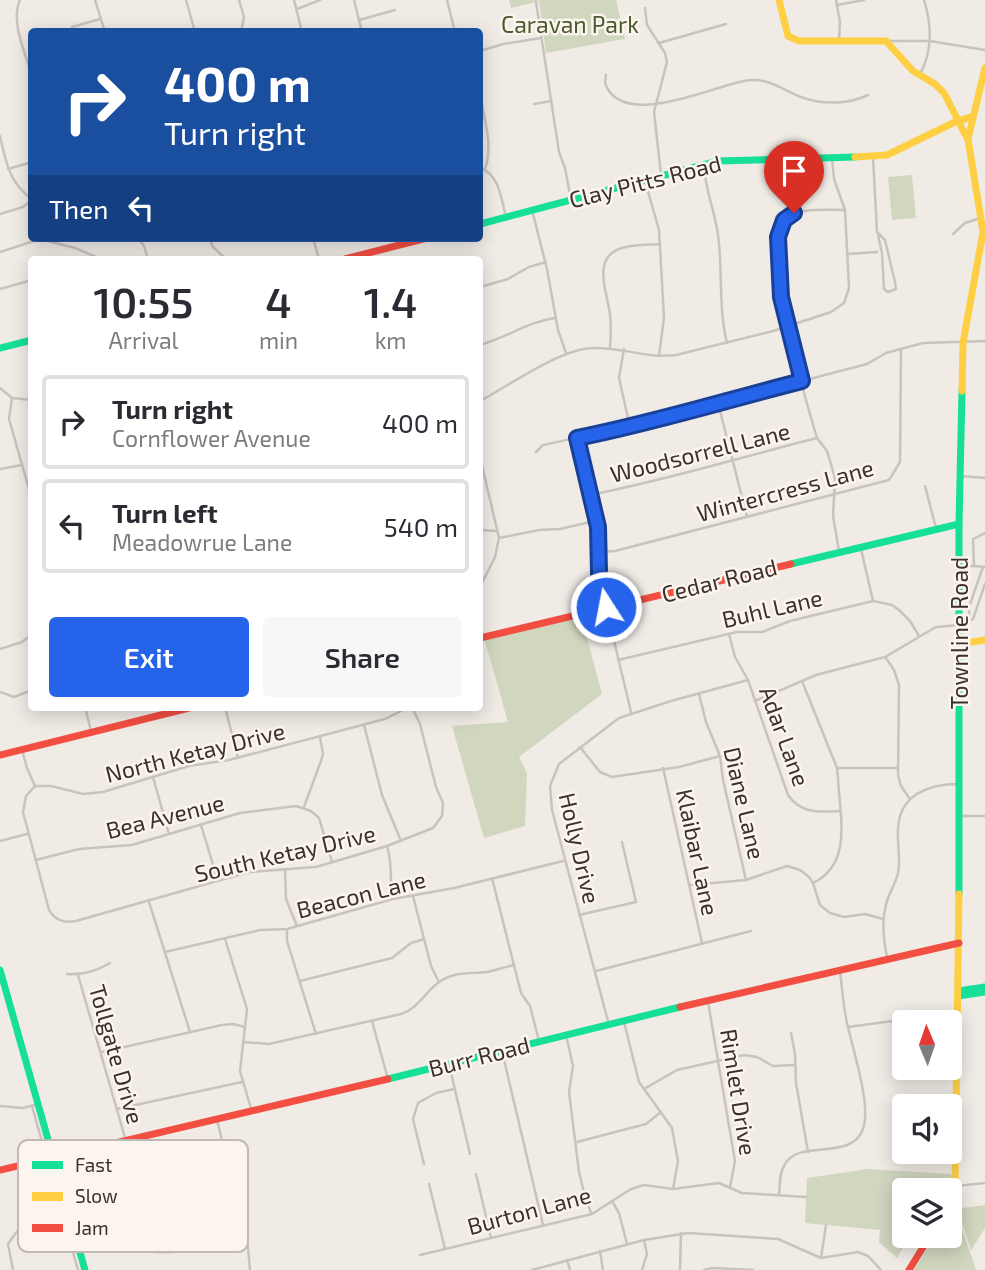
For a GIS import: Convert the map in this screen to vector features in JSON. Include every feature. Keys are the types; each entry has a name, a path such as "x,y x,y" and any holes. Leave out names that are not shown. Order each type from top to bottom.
{"street":[{"path":"20,0 16,20 28,63"},
{"path":"95,0 103,28"},
{"path":"186,0 192,28"},
{"path":"239,0 244,17 243,28"},
{"path":"294,0 301,28"},
{"path":"297,9 320,0"},
{"path":"355,0 361,28"},
{"path":"453,0 448,1 454,28"},
{"path":"779,0 788,36 799,41 930,41 985,50"},
{"path":"836,0 840,22 839,41"},
{"path":"837,5 864,0"},
{"path":"919,76 924,68 930,41 931,25 924,0"},
{"path":"536,2 560,156 571,200"},
{"path":"645,8 647,25 665,53 667,71 655,105 654,121 661,175"},
{"path":"359,20 395,10"},
{"path":"72,27 100,19"},
{"path":"659,43 726,24"},
{"path":"483,50 541,38"},
{"path":"886,41 919,76 935,84 944,93 968,139"},
{"name":"Townline Road","path":"957,1094 959,524 963,343 983,232 968,139 984,82 985,68"},
{"path":"606,75 607,90 619,100 636,106 655,105 752,80 769,82 802,98 820,102 842,102 868,96"},
{"path":"534,104 551,101"},
{"path":"483,116 489,146 485,169 498,184 506,217"},
{"name":"Clay Pitts Road","path":"483,223 727,159 887,155 957,121 972,117"},
{"path":"0,136 8,169 16,186 28,196"},
{"path":"483,399 566,353 586,348 610,348 659,356 676,355 788,326 831,312 844,303 849,288 845,210 834,179 832,156"},
{"path":"873,157 878,235 884,289 893,291 896,289 895,282 885,240 878,235"},
{"path":"8,169 28,163"},
{"path":"704,164 705,189 718,230 723,324 727,342"},
{"path":"645,180 657,220 660,244 664,318 659,356"},
{"path":"0,215 28,203"},
{"path":"532,210 546,262 555,318 566,353"},
{"path":"839,551 833,516 835,478 831,461 817,438 781,297 778,237 784,220 794,213 845,210"},
{"path":"953,234 965,223 981,218"},
{"path":"0,252 28,242"},
{"path":"58,242 93,256"},
{"path":"211,242 223,256"},
{"path":"356,256 407,242"},
{"path":"610,348 610,315 603,274 605,262 611,253 623,247 660,244"},
{"path":"847,254 877,253"},
{"path":"483,286 508,279 529,267 546,262"},
{"path":"0,289 28,282"},
{"path":"483,344 499,340 538,321 555,318"},
{"path":"0,348 28,341"},
{"path":"536,452 543,445 630,427 867,364 886,353 923,343 985,341"},
{"path":"624,349 619,378 630,427"},
{"name":"Wintercress Lane","path":"599,552 615,551 888,480 897,470 901,450 901,349"},
{"path":"0,387 12,398 28,400"},
{"path":"12,398 9,419 28,487"},
{"path":"718,402 747,517"},
{"path":"577,438 597,520 599,573 631,713"},
{"name":"Woodsorrell Lane","path":"590,495 646,484 817,438"},
{"path":"0,469 22,465"},
{"path":"483,475 499,538 495,557 483,581"},
{"path":"960,476 985,478"},
{"path":"925,486 936,528"},
{"path":"499,538 560,529 597,520"},
{"name":"Cedar Road","path":"483,637 959,524"},
{"path":"483,530 497,531"},
{"path":"974,565 973,539 985,533"},
{"path":"860,546 873,601 883,602 899,610 919,636"},
{"path":"959,565 984,567 968,607 969,621 985,584"},
{"name":"Buhl Lane","path":"618,660 729,634 762,632 790,621 873,601"},
{"path":"755,701 827,672 885,657 936,627 959,625"},
{"name":"Adar Lane","path":"729,634 733,652 748,680 791,801 807,811 839,811"},
{"path":"0,649 27,638"},
{"path":"959,644 985,640"},
{"path":"885,657 894,670 899,685 897,768 901,786 910,799"},
{"name":"Holly Drive","path":"609,1025 564,861 550,801 550,786 559,764 619,718 748,680"},
{"path":"802,681 837,768 841,842 839,860 828,874 813,883"},
{"path":"0,692 14,697 28,692"},
{"name":"Diane Lane","path":"699,694 706,722 720,756 746,880"},
{"path":"86,711 91,732"},
{"path":"0,755 177,711"},
{"path":"226,711 238,758"},
{"name":"North Ketay Drive","path":"35,786 51,786 93,794 189,766 238,758 364,725 402,711"},
{"name":"South Ketay Drive","path":"36,860 50,910 56,919 68,922 149,902 249,872 306,868 401,841 439,824 443,810 420,724 412,711"},
{"path":"364,725 382,795 401,841"},
{"path":"320,736 323,754 304,807 315,814 323,825 332,862"},
{"path":"580,747 600,772 620,778 720,756"},
{"path":"22,749 35,786 26,796 23,807 36,860"},
{"name":"Klaibar Lane","path":"663,768 702,943"},
{"path":"837,768 897,768"},
{"path":"153,777 169,834"},
{"path":"887,959 883,938 884,919 887,900 898,870 900,818 910,799 929,786 959,784"},
{"name":"Bea Avenue","path":"36,860 79,849 122,847 240,813 304,807"},
{"path":"959,816 985,816"},
{"path":"201,825 218,881"},
{"path":"0,841 28,833"},
{"path":"579,915 636,902 622,842"},
{"path":"387,846 392,861 390,885 393,899"},
{"name":"Beacon Lane","path":"165,952 260,930 288,929 393,899 564,861"},
{"path":"690,885 746,880 787,866 800,870 813,883 820,905 830,913 844,916 865,914 884,919"},
{"path":"285,870 286,900 297,926"},
{"path":"492,878 521,993 530,1006 539,1041"},
{"path":"413,896 431,966 439,982"},
{"path":"149,902 190,1032"},
{"path":"288,929 287,942 316,1034"},
{"path":"596,971 751,931"},
{"path":"225,938 245,1001 240,1063 242,1082 252,1112"},
{"path":"300,981 392,958 411,943 424,939"},
{"name":"Burr Road","path":"130,1140 959,943"},
{"path":"67,974 78,975 103,968 110,963"},
{"path":"243,1042 269,1044 409,1012 439,982 461,973 486,972 514,965"},
{"path":"0,970 45,1140"},
{"path":"779,1195 786,1161 794,1155 847,1145 863,1131 864,1096 848,1027 840,970"},
{"name":"Tollgate Drive","path":"78,975 126,1140"},
{"path":"958,994 985,990"},
{"name":"Rimlet Drive","path":"708,1002 735,1161 730,1187"},
{"path":"372,1021 388,1079"},
{"path":"848,1027 892,1021"},
{"path":"624,1022 639,1082 672,1128 677,1153 673,1189"},
{"path":"101,1052 222,1025 245,1027"},
{"path":"791,1033 796,1083 808,1152"},
{"path":"566,1035 573,1066 569,1092 579,1172 584,1197 592,1214"},
{"path":"502,1051 543,1226"},
{"path":"643,1089 677,1070 751,1055 774,1066 795,1065"},
{"path":"449,1063 470,1154"},
{"path":"117,1109 242,1082"},
{"path":"424,1164 413,1119 418,1103 436,1093 454,1089"},
{"path":"0,1106 23,1108 35,1105"},
{"path":"577,1142 646,1124 661,1112"},
{"path":"217,1120 222,1140"},
{"name":"Burr Road","path":"0,1170 18,1166"},
{"path":"476,1174 491,1238"},
{"name":"Burton Lane","path":"420,1255 592,1214 631,1189 644,1185 673,1189 712,1183 742,1193 806,1197"},
{"path":"962,1185 985,1183"},
{"path":"429,1184 445,1249"},
{"path":"612,1201 619,1213 627,1244"},
{"path":"821,1258 826,1225"},
{"path":"13,1270 8,1249 14,1234 18,1232"},
{"path":"680,1270 681,1233"},
{"path":"532,1270 627,1244 681,1233 778,1239 821,1258 858,1252 868,1256 878,1269"},
{"path":"642,1270 647,1254 644,1240"},
{"path":"248,1248 250,1270"},
{"path":"909,1270 923,1248"},
{"path":"600,1251 604,1270"},
{"path":"74,1252 78,1270"},
{"path":"79,1252 85,1270"},
{"path":"150,1252 171,1252"},
{"path":"567,1260 569,1270"},
{"path":"704,1270 754,1270"}],"green space":[{"name":"Caravan Park","path":"509,0 616,0 625,39 546,53 539,1 511,8"},
{"path":"912,175 916,218 892,220 888,177"},
{"path":"581,616 602,694 519,757 527,773 525,826 484,838 452,726 508,722 484,638"},
{"path":"868,1169 951,1174 952,1178 892,1178 892,1248 903,1248 897,1258 879,1242 880,1230 805,1223 807,1178"},
{"path":"985,1205 985,1228 971,1250 962,1222 962,1208"},
{"path":"962,1228 976,1270 914,1270 928,1248 962,1248"}],"traffic: fast":[{"path":"483,223 718,161 855,157"},
{"path":"0,348 28,341"},
{"path":"959,894 959,524 962,391"},
{"path":"791,564 959,524"},
{"path":"0,970 48,1140"},
{"path":"958,991 985,987"},
{"path":"958,996 985,992"},
{"path":"388,1079 680,1007"},
{"path":"80,1252 85,1270"}],"traffic: slow":[{"path":"779,0 788,36 799,41 886,41 913,71 935,84 944,93 967,138"},
{"path":"962,391 963,343 983,232 968,139 985,68"},
{"path":"855,157 887,155 957,121 972,117"},
{"path":"959,644 985,640"},
{"path":"955,1178 959,894"}],"traffic: jam":[{"path":"357,256 411,242"},
{"path":"483,637 791,564"},
{"path":"0,755 177,711"},
{"path":"680,1007 959,943"},
{"path":"128,1140 388,1079"},
{"path":"0,1170 18,1166"},
{"path":"909,1270 923,1248"}],"route":[{"path":"606,607 599,573 598,527 577,438 646,423 671,414 802,381 782,306 778,237 784,220 794,213"}]}
